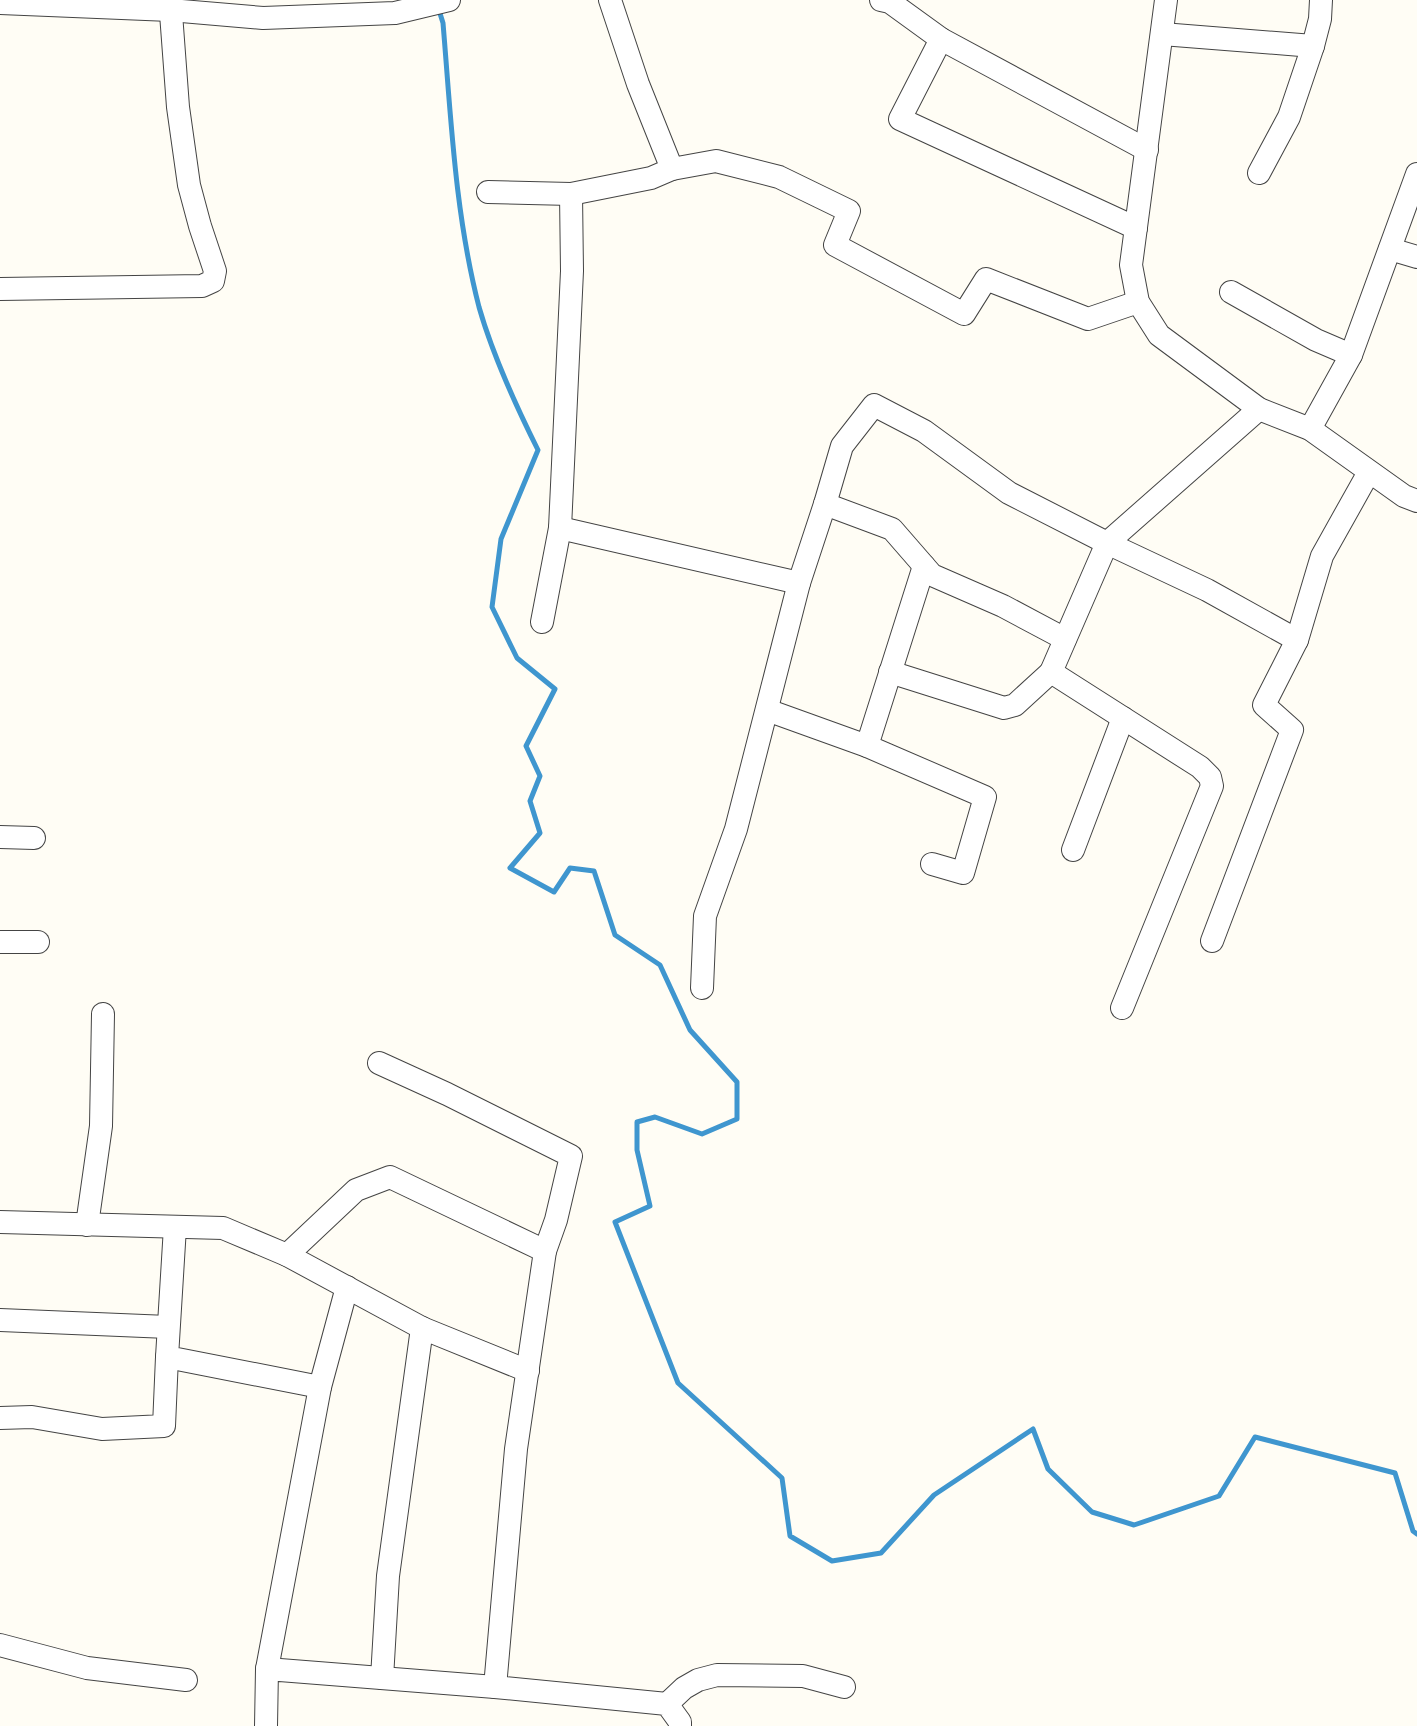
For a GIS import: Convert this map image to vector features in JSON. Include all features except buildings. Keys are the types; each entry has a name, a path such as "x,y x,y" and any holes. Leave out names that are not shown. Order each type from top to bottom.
{"street":[{"path":"0,3 170,5 263,18 395,13 448,0"},
{"path":"610,0 638,84 672,169"},
{"path":"882,0 890,2 941,39 1147,150"},
{"path":"1166,0 1131,265 1138,302 1159,335 1259,409 1310,429 1404,496 1417,501"},
{"path":"1259,173 1289,117 1313,46 1320,19 1321,0"},
{"path":"0,289 202,286 213,281 214,271 189,185 178,107 170,5"},
{"path":"1162,34 1313,46"},
{"path":"941,39 900,119 1136,228"},
{"path":"488,192 571,194 651,178 672,169 716,161 779,177 849,211 835,245 964,314 987,279 1088,319 1138,302"},
{"path":"1310,429 1351,355 1417,174"},
{"path":"542,622 560,528 572,271 571,194"},
{"path":"1390,249 1417,257"},
{"path":"1231,292 1317,340 1351,355"},
{"path":"702,988 705,916 736,829 799,583 842,446 874,405 924,431 1009,493 1207,590 1297,640"},
{"path":"890,672 1004,708 1015,705 1051,672 1107,543 1259,409"},
{"path":"1212,941 1292,730 1264,705 1297,640 1322,556 1370,472"},
{"path":"825,504 892,529 932,575 1003,606 1065,639"},
{"path":"560,528 799,583"},
{"path":"867,746 924,566"},
{"path":"1051,672 1200,767 1210,777 1212,786 1122,1008"},
{"path":"767,711 867,746 985,797 963,873 932,864"},
{"path":"1073,850 1123,717"},
{"path":"0,837 34,838"},
{"path":"0,942 38,942"},
{"path":"87,1225 101,1126 103,1014"},
{"path":"379,1063 571,1156 556,1220 545,1251 516,1449 495,1687"},
{"path":"287,1255 356,1190 390,1177 545,1251"},
{"path":"0,1222 223,1228 287,1255 422,1328 528,1371"},
{"path":"0,1418 32,1417 102,1429 164,1426 166,1357 175,1227"},
{"path":"266,1726 267,1669 320,1387 347,1287"},
{"path":"0,1320 168,1327"},
{"path":"382,1678 388,1576 422,1328"},
{"path":"166,1357 320,1387"},
{"path":"0,1645 87,1668 186,1680"},
{"path":"267,1669 495,1687 667,1704 680,1722 680,1726"},
{"path":"667,1704 684,1688 698,1680 717,1675 803,1676 844,1686"}],"waterway":[{"path":"438,7 443,23 459,201 471,272 491,344 538,450 501,539 492,607 517,658 555,689 526,746 540,776 530,801 540,833 510,868 554,892 570,868 594,871 615,935 660,965 690,1030 737,1082 737,1119 702,1134 655,1117 637,1122 637,1150 650,1206 615,1222 678,1383 782,1478 790,1536 832,1561 881,1553 934,1495 1033,1429 1048,1469 1092,1512 1134,1525 1219,1496 1255,1437 1395,1473 1413,1531 1417,1534"}]}
